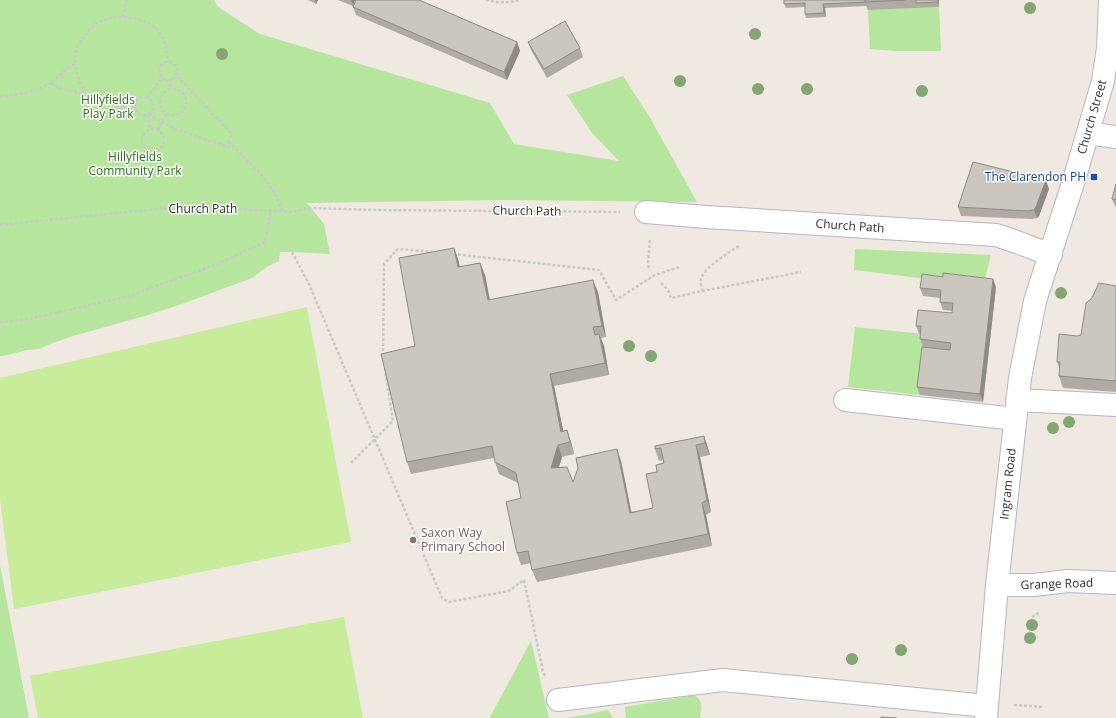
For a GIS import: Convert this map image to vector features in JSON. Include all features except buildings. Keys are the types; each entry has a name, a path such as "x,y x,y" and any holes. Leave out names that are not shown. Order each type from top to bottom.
{"street":[{"name":"Church Street","path":"1051,255 1088,133 1109,83 1108,48 1110,0"},
{"path":"1088,133 1116,137"},
{"name":"Church Path","path":"646,212 706,218 996,235 1051,255"},
{"name":"Ingram Road","path":"986,712 997,585 1020,378 1035,301 1051,255"},
{"path":"845,400 1016,409 1116,405"},
{"name":"Grange Road","path":"997,585 1033,585 1068,581 1116,583"},
{"path":"558,700 723,680 986,712"}],"path":[{"path":"123,17 127,0"},
{"path":"486,0 500,3 520,0"},
{"path":"83,94 84,90 79,81 74,64 74,57 88,30 110,18 117,16 135,18 145,21 157,29 163,40 168,62"},
{"path":"168,62 175,64 177,69 176,75 172,79 163,77 160,74 160,68 164,63 168,62"},
{"path":"0,97 39,88 51,83 59,78 68,67 74,64"},
{"path":"148,114 173,127 228,147 231,133 176,75"},
{"path":"148,98 163,77"},
{"path":"169,79 171,89"},
{"path":"51,83 55,87 83,94 107,104 135,108"},
{"path":"171,89 182,92 186,100 186,104 182,112 174,115 166,112 161,104 163,94 171,89"},
{"path":"144,97 152,101 153,105 153,109 148,114 141,115 135,108 136,102 144,97"},
{"path":"153,105 161,104"},
{"path":"158,130 166,112"},
{"path":"148,114 151,129"},
{"path":"151,129 158,130 164,137 163,144 158,149 151,150 145,146 142,141 144,134 151,129"},
{"path":"229,142 262,175 274,192 283,211"},
{"name":"Church Path","path":"0,225 185,206 291,212 310,208 376,210 646,212"},
{"path":"0,322 29,319 129,296 217,264 265,242 271,210"},
{"path":"702,291 701,279 704,272 730,251 745,243"},
{"path":"383,357 384,264 398,248 436,253"},
{"path":"292,252 309,284 442,598 449,602 509,591 524,580 544,672"},
{"path":"452,254 599,270 616,300 655,275 679,267"},
{"path":"661,283 668,290 671,298 801,272"},
{"path":"351,463 393,421 384,364"},
{"path":"1011,704 1044,707"}],"green space":[{"name":"Hillyfields Community Park","path":"0,0 214,0 218,7 260,34 490,103 514,144 619,161 592,133 567,95 623,76 649,116 697,202 503,200 307,203 324,224 330,254 280,252 279,261 268,266 252,278 182,304 73,336 39,349 0,356"},
{"path":"939,7 941,51 895,51 870,49 868,10"},
{"path":"855,249 991,255 983,286 854,270"},
{"path":"307,307 351,542 14,609 0,499 0,378"},
{"path":"855,327 924,334 954,351 925,356 920,395 848,387"},
{"path":"0,565 29,718 0,718"},
{"path":"344,617 363,718 38,718 30,676"},
{"path":"531,641 549,718 490,718 490,717"},
{"path":"694,695 700,702 700,718 626,718 625,707"},
{"path":"608,710 613,718 565,718 590,714"}],"place":[{"name":"The Clarendon PH","path":"1094,177"},
{"name":"Saxon Way Primary School","path":"413,540"}],"park label":[{"name":"Hillyfields Play Park","path":"108,107"}]}
